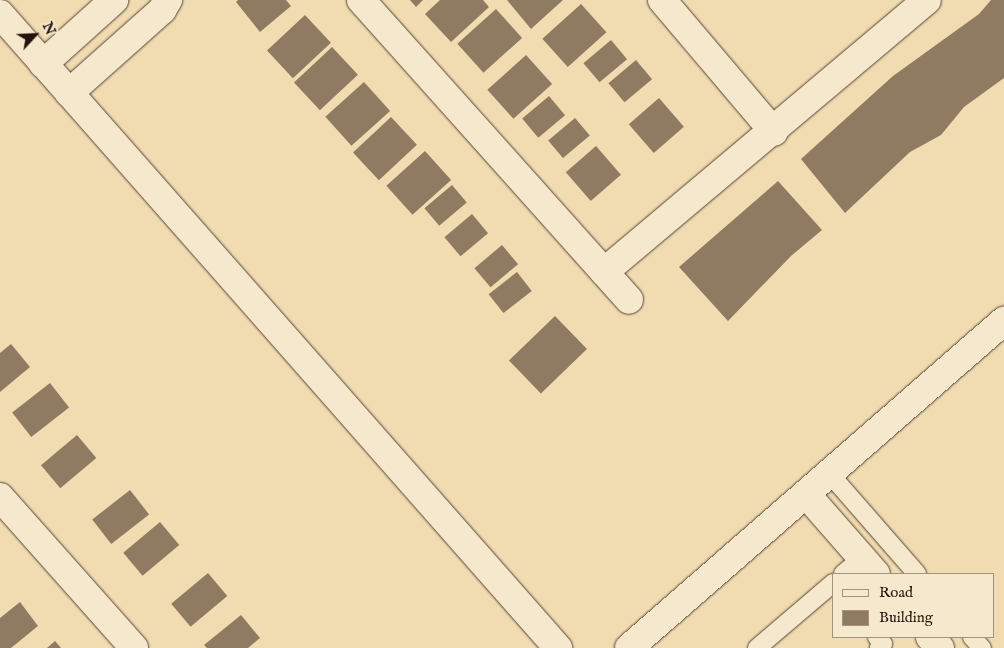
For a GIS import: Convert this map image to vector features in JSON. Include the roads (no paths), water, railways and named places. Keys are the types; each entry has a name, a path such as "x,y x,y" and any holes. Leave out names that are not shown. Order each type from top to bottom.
{"street":[{"path":"43,64 114,0"},
{"path":"69,93 162,10 168,0"},
{"path":"361,0 629,300"},
{"path":"662,0 774,132"},
{"path":"604,272 774,132 927,0"},
{"path":"0,14 558,648"},
{"path":"629,648 1004,321"},
{"path":"806,494 860,569"},
{"path":"0,497 134,648"},
{"path":"931,638 940,648"}],"lane":[{"path":"829,473 916,573"},
{"path":"757,648 832,585"},
{"path":"878,638 883,644 879,648"},
{"path":"973,638 982,648"}]}
